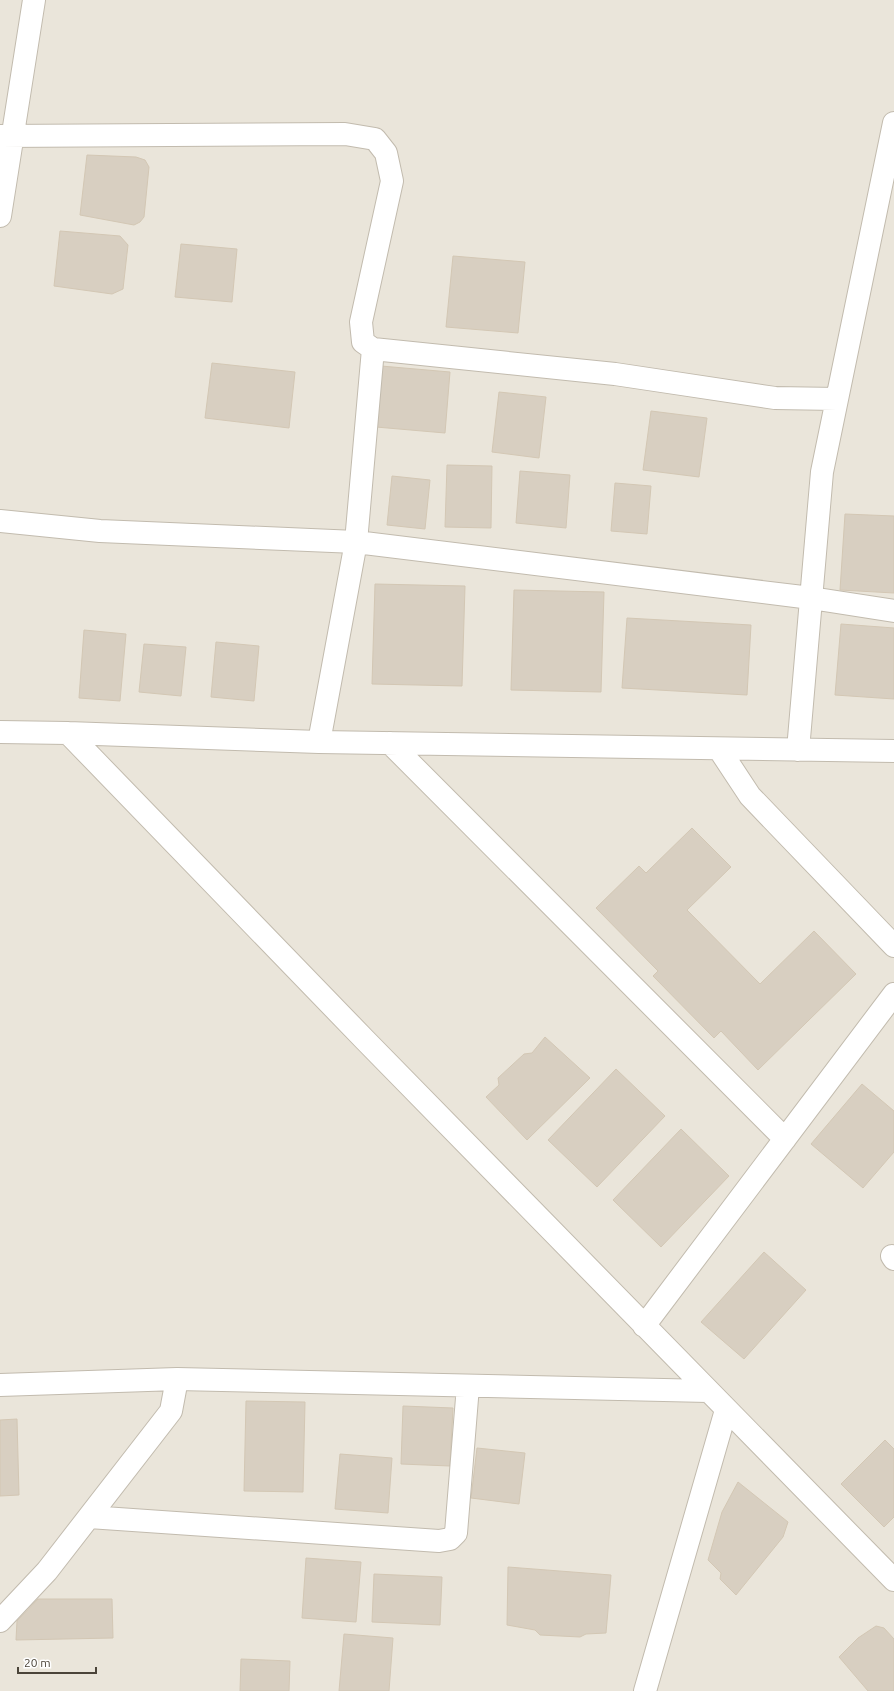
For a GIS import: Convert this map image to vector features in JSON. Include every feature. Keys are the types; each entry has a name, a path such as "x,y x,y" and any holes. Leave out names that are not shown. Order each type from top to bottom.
{"street":[{"path":"0,216 7,136 34,0"},
{"path":"798,750 822,472 894,123"},
{"path":"7,136 345,134 375,139 386,152 392,181 361,322 363,342 373,349 616,374 775,398 837,399"},
{"path":"318,742 356,542 373,349"},
{"path":"0,521 100,531 356,542 811,598 894,611"},
{"path":"0,732 318,742 894,751"},
{"path":"68,733 644,1326 894,1580"},
{"path":"390,743 785,1139"},
{"path":"719,749 750,796 894,946"},
{"path":"644,1326 894,994"},
{"path":"0,1385 177,1379 708,1391"},
{"path":"0,1621 47,1570 171,1411 177,1379"},
{"path":"89,1517 439,1541 450,1539 456,1533 468,1386"},
{"path":"645,1691 726,1410"}],"shaded area":[{"path":"0,0 894,0 894,1691 0,1691"}],"building":[{"path":"87,155 136,157 145,160 149,167 144,217 140,222 134,225 80,215"},
{"path":"60,231 120,236 128,245 123,289 112,294 54,286"},
{"path":"181,244 237,249 232,302 175,297"},
{"path":"453,256 525,262 518,333 446,327"},
{"path":"212,363 295,372 289,428 205,418"},
{"path":"381,366 450,372 445,433 376,427"},
{"path":"499,392 546,397 539,458 492,452"},
{"path":"651,411 707,418 699,477 643,470"},
{"path":"447,465 492,466 491,528 445,527"},
{"path":"520,471 570,475 566,528 516,523"},
{"path":"392,476 430,480 425,529 387,525"},
{"path":"615,483 651,486 647,534 611,531"},
{"path":"845,514 894,516 894,593 840,590"},
{"path":"375,584 465,586 462,686 372,684"},
{"path":"514,590 604,592 601,692 511,690"},
{"path":"627,618 751,625 747,695 622,688"},
{"path":"841,624 894,628 894,699 835,695"},
{"path":"84,630 126,634 120,701 79,698"},
{"path":"216,642 259,646 254,701 211,697"},
{"path":"144,644 186,647 181,696 139,692"},
{"path":"692,828 731,867 687,910 760,984 814,931 856,974 758,1070 721,1031 714,1038 653,976 658,971 596,908 639,866 646,873"},
{"path":"545,1037 590,1078 527,1140 486,1097 499,1085 498,1078 524,1054 532,1053"},
{"path":"616,1069 665,1116 597,1187 548,1140"},
{"path":"862,1084 894,1111 894,1152 863,1188 811,1144"},
{"path":"681,1129 729,1176 661,1247 613,1200"},
{"path":"764,1252 806,1290 744,1359 701,1322"},
{"path":"246,1401 305,1402 303,1492 244,1491"},
{"path":"403,1406 453,1408 450,1466 401,1464"},
{"path":"17,1419 19,1495 0,1496 0,1420"},
{"path":"885,1440 894,1449 894,1517 884,1527 841,1484"},
{"path":"477,1448 525,1453 519,1504 471,1498"},
{"path":"340,1454 392,1458 388,1513 335,1509"},
{"path":"738,1482 788,1522 783,1537 736,1595 720,1579 721,1573 708,1560 722,1512"},
{"path":"306,1558 361,1562 356,1622 302,1618"},
{"path":"508,1567 611,1575 606,1633 586,1634 580,1637 540,1635 535,1630 507,1625"},
{"path":"374,1574 442,1577 440,1625 372,1622"},
{"path":"38,1599 112,1599 113,1638 16,1640 17,1621"},
{"path":"876,1626 884,1628 894,1639 894,1691 868,1691 839,1657 858,1638"},
{"path":"344,1634 393,1638 389,1691 339,1691"},
{"path":"241,1659 290,1661 289,1691 240,1691"}]}
